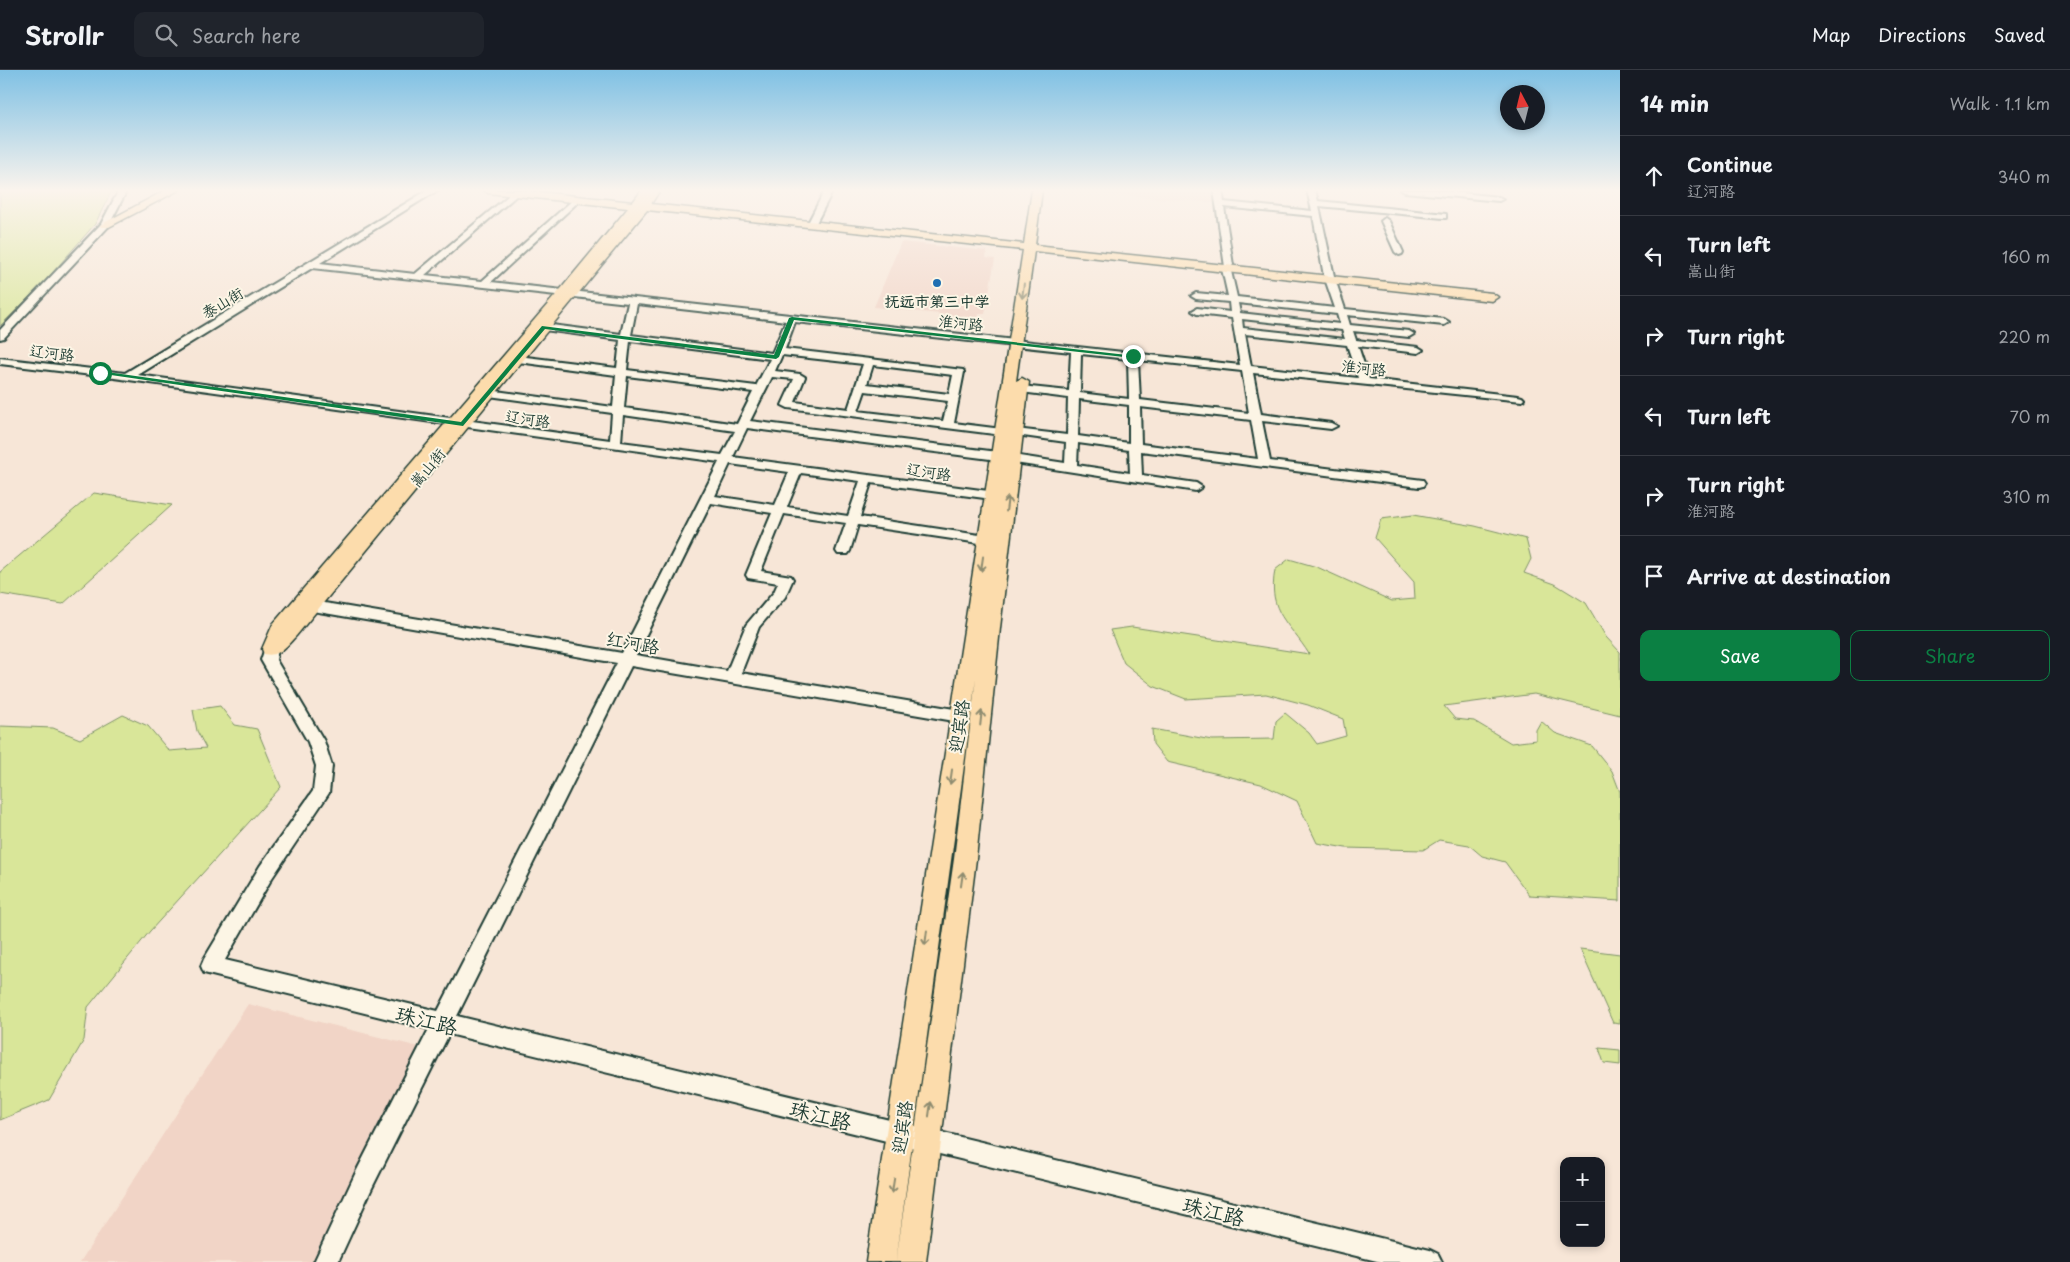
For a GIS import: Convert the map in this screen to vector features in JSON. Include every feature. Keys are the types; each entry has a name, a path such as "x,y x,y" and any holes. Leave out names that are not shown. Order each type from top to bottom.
{"main road":[{"name":"嵩山街","path":"269,654 280,630 306,605 607,246"},
{"path":"1025,246 1491,295"},
{"name":"迎宾路","path":"911,1262 965,860 1005,458 1021,344 1028,246"},
{"name":"嵩山街","path":"459,424 489,393 544,327 568,294"},
{"name":"迎宾路","path":"1009,432 1022,389 1021,344 1032,306"},
{"name":"迎宾路","path":"882,1262 930,914 946,819 992,495 1005,458"}],"street":[{"path":"0,336 84,246"},
{"name":"泰山街","path":"126,376 343,246"},
{"path":"417,277 455,246"},
{"path":"484,284 526,246"},
{"path":"1225,246 1232,300 1265,464"},
{"path":"1324,246 1330,278 1365,382"},
{"path":"1396,246 1399,252"},
{"name":"淮河路","path":"311,265 1518,400"},
{"path":"1196,296 1444,322"},
{"path":"615,445 625,338 633,300"},
{"path":"1197,311 1409,334"},
{"path":"326,1262 364,1180 707,499 777,354 792,318"},
{"path":"544,327 625,338 959,372 948,425"},
{"path":"1238,330 1418,350"},
{"path":"1070,468 1076,350"},
{"path":"1133,356 1136,477"},
{"path":"518,358 760,390"},
{"name":"辽河路","path":"0,361 126,376 459,424 992,495"},
{"path":"852,413 869,362"},
{"path":"768,373 800,377 788,405 1419,483"},
{"path":"861,387 954,398"},
{"path":"1022,389 1331,426"},
{"path":"489,393 617,411 1005,458 1196,487"},
{"path":"732,678 753,625 780,594 786,579 753,575 797,468"},
{"path":"842,551 867,477"},
{"path":"707,499 986,540"},
{"name":"红河路","path":"306,605 960,716"},
{"name":"珠江路","path":"269,654 316,741 324,766 321,793 266,872 211,966 1430,1262"}],"shaded area":[{"name":"抚远市第三中学","path":"899,246 936,246 987,251 986,258 995,259 985,314 979,314 978,318 874,307"},
{"path":"248,1004 431,1050 325,1262 80,1262"}],"green space":[{"path":"0,246 76,246 46,280 0,326"},
{"path":"94,493 172,505 63,604 0,594 0,572"},
{"path":"1413,515 1475,526 1526,539 1531,559 1524,573 1555,584 1586,603 1606,637 1620,652 1620,715 1534,694 1444,706 1455,719 1474,721 1511,743 1536,740 1536,730 1541,721 1555,733 1592,746 1612,771 1620,792 1620,901 1529,895 1505,862 1482,856 1469,845 1439,840 1423,850 1346,848 1317,843 1297,801 1261,784 1167,762 1153,744 1152,729 1212,740 1274,739 1276,721 1285,713 1309,733 1317,744 1346,736 1343,719 1308,705 1266,694 1186,699 1153,686 1124,663 1110,630 1132,627 1309,654 1277,607 1273,585 1275,570 1289,559 1317,567 1392,601 1415,599 1414,582 1375,538 1381,519"},
{"path":"220,706 235,725 257,729 281,787 150,931 88,1007 84,1040 49,1100 0,1120 0,726 53,728 80,739 123,715 148,726 169,751 206,748 197,731 193,710"},
{"path":"1580,949 1620,954 1620,1024 1613,1023"},
{"path":"1599,1048 1620,1050 1620,1065 1604,1063"}],"place":[{"name":"抚远市第三中学","path":"937,283"}],"route":[{"path":"100,373 463,424 544,327 776,357 792,318 1133,356"}]}
